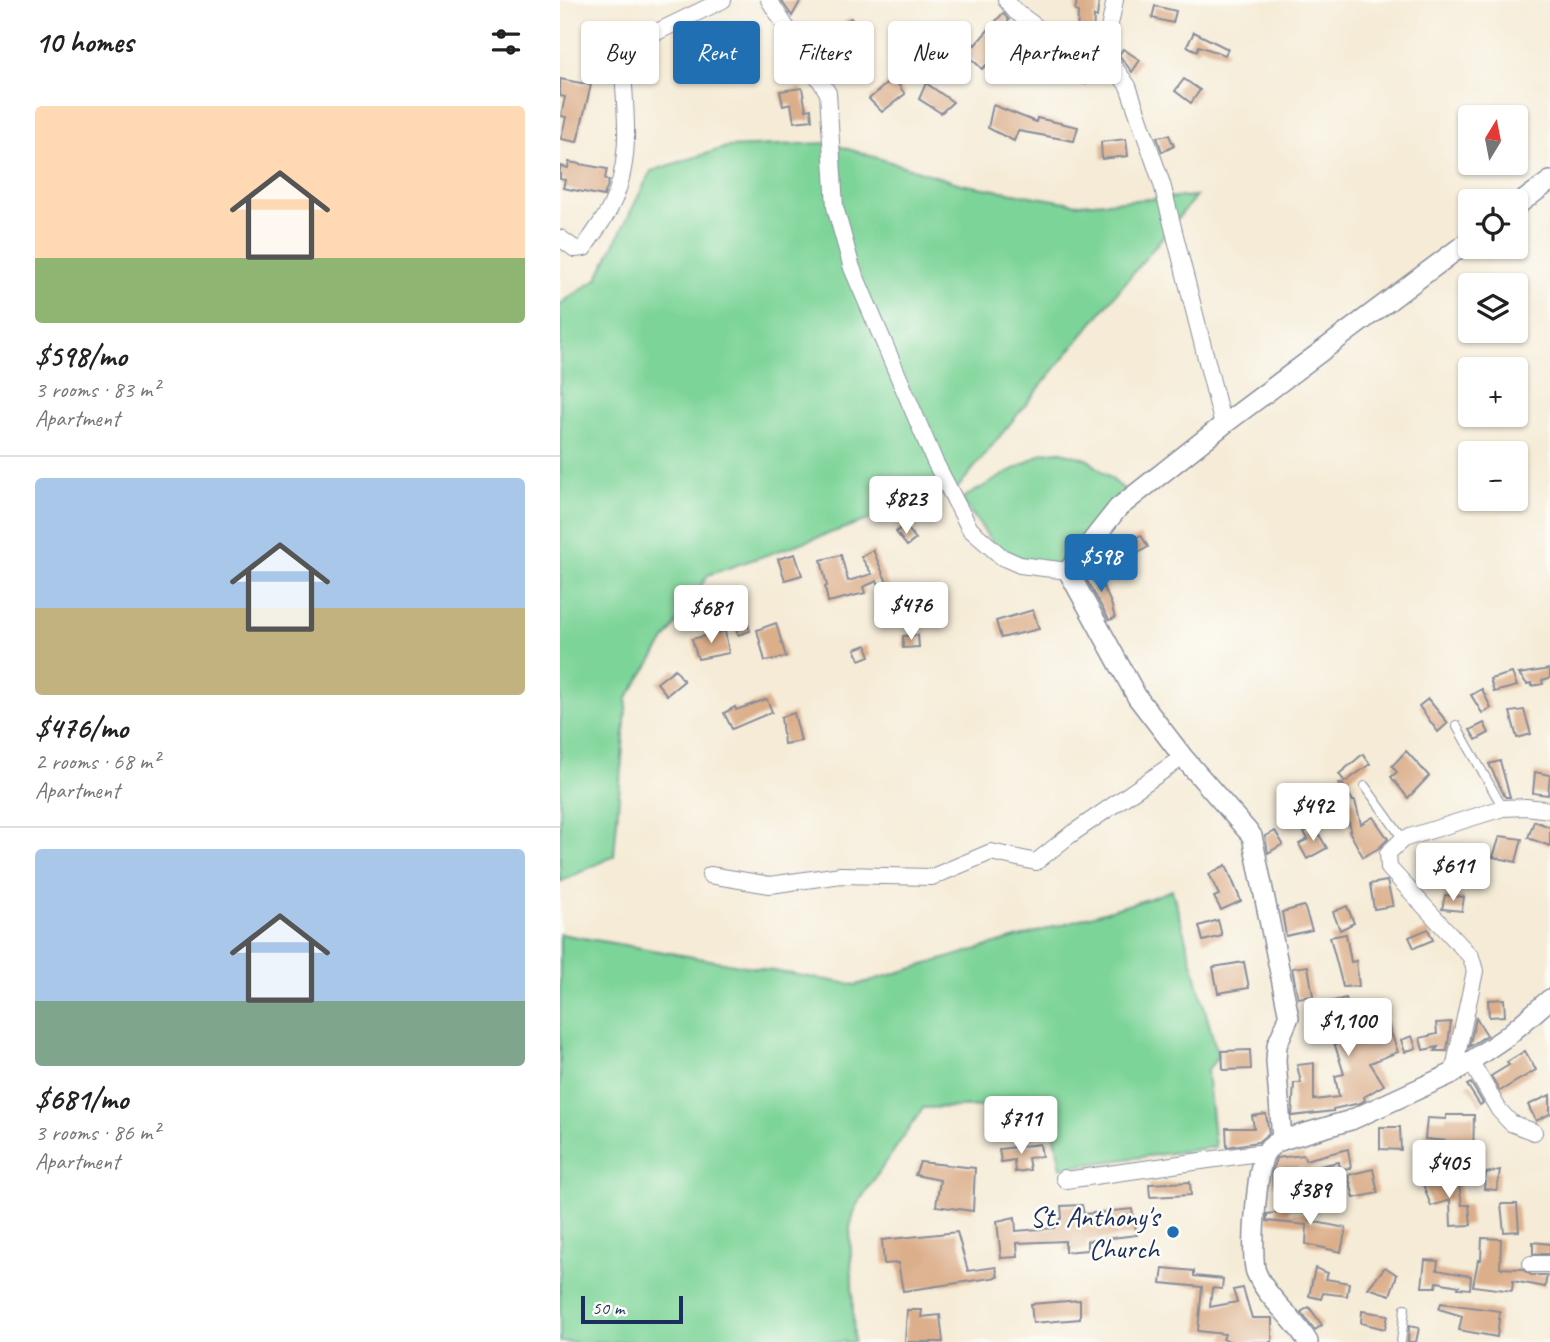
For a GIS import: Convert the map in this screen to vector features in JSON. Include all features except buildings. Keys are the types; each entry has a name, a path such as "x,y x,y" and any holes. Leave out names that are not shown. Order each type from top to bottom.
{"street":[{"path":"560,238 575,249 584,248 611,206 623,168 628,138 621,59 632,44 723,0"},
{"path":"769,0 828,93 835,207 852,268 935,462 970,529 1002,558 1020,565 1068,571"},
{"path":"1006,0 1028,21"},
{"path":"1115,0 1104,53 1128,86 1162,184 1223,425"},
{"path":"1528,197 1550,181"},
{"path":"1068,571 1118,508 1223,425 1458,249"},
{"path":"1068,571 1137,697 1183,757 1252,836 1289,1017 1277,1045 1276,1061 1282,1140"},
{"path":"710,874 770,885 841,875 932,877 991,852 1036,862 1070,835 1183,757"},
{"path":"1453,1073 1475,971 1471,957 1389,869 1388,853 1404,839 1503,808 1550,810"},
{"path":"1308,1342 1255,1270 1253,1234 1264,1155 1273,1144 1282,1140 1351,1120 1453,1073 1506,1037 1550,999"},
{"path":"1471,1062 1499,1110 1511,1123 1534,1132"},
{"path":"1064,1178 1066,1180 1258,1153 1264,1155"},
{"path":"1531,1264 1550,1264"}],"lane":[{"path":"1456,725 1503,808"},
{"path":"1365,786 1404,839"},
{"path":"1401,1342 1405,1308"}],"green space":[{"path":"829,143 961,184 1078,204 1196,196 956,490 708,575 627,698 614,856 560,882 560,304 597,279 651,171 727,147"},
{"path":"1058,451 1087,459 1125,490 1103,511 1068,562 1058,568 1021,559 996,547 961,499 1043,453"},
{"path":"1172,890 1218,1056 1207,1071 1215,1147 1061,1168 1050,1110 1041,1105 923,1108 856,1206 850,1227 854,1342 560,1342 560,934 856,985"}],"place":[{"name":"St. Anthony's Church","path":"1173,1232"}]}
